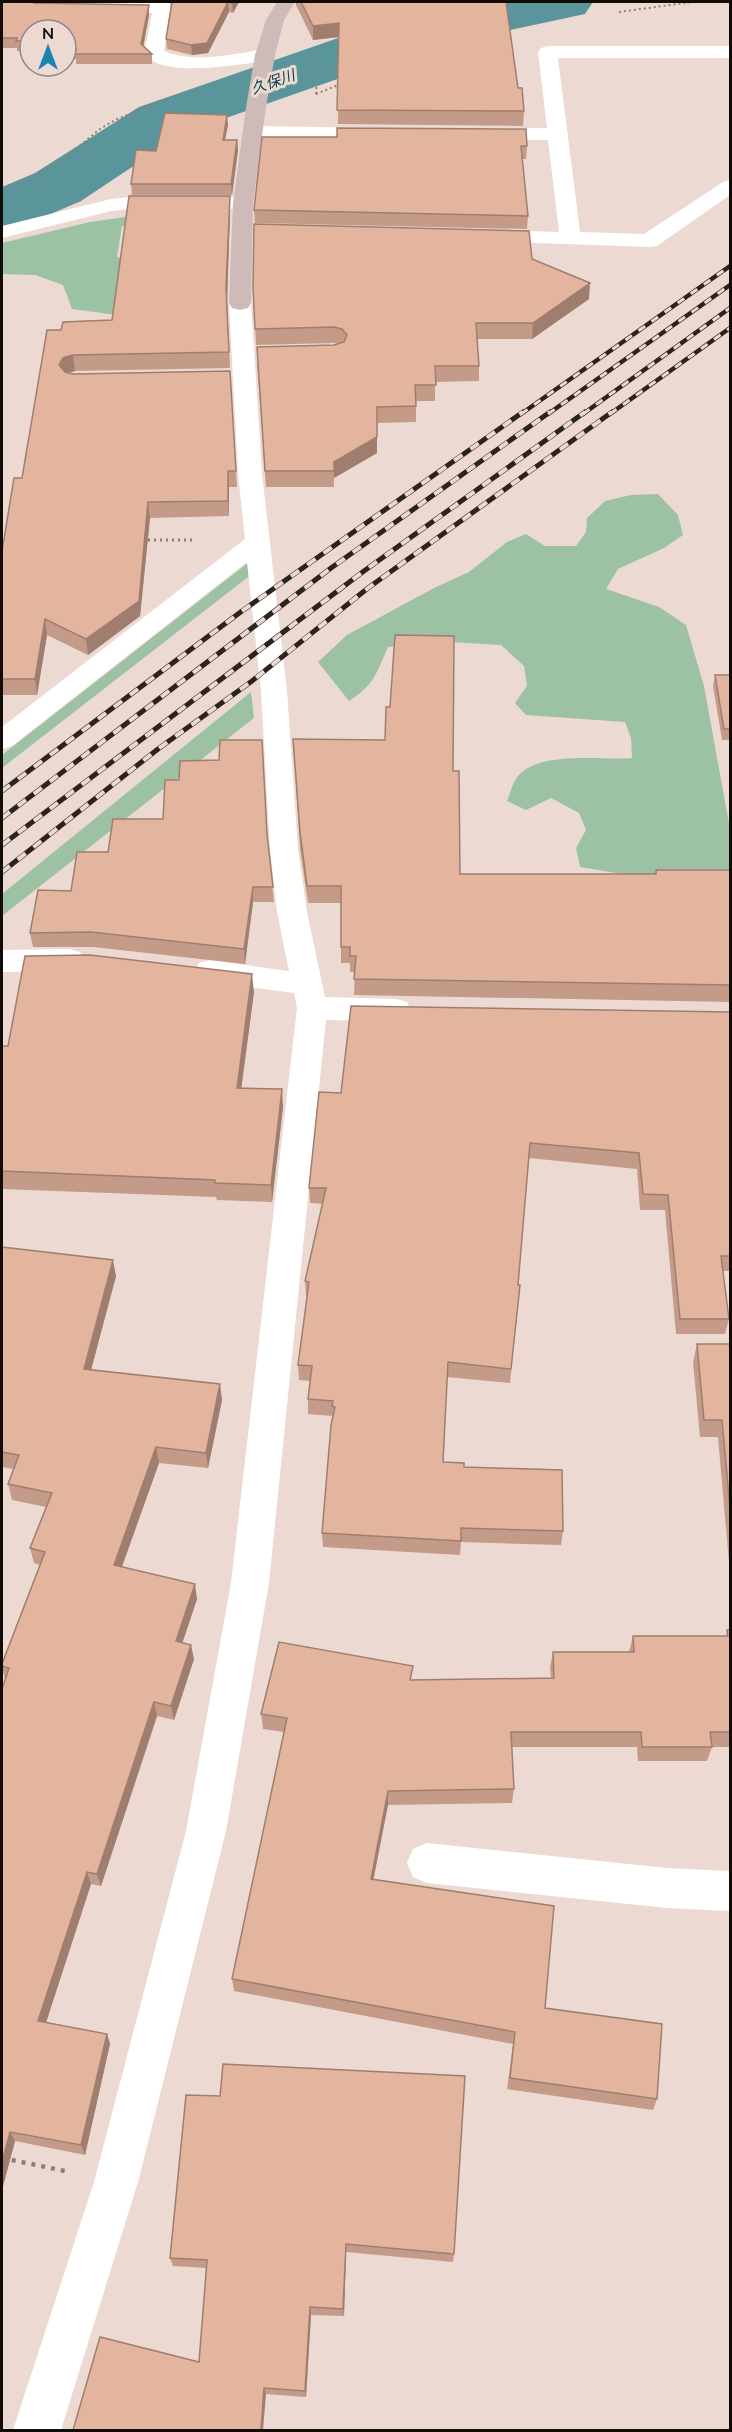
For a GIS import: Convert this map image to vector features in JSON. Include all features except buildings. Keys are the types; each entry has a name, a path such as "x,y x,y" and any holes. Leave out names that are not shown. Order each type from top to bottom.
{"street":[{"path":"38,2430 116,2182 206,1831 250,1583 310,996 292,912 284,849 274,691 250,474 240,303 243,203 252,132 264,61 275,20 286,2"},
{"path":"86,7 162,7 154,54 164,60 182,62 264,61"},
{"path":"570,238 548,52 730,52"},
{"path":"252,132 399,134"},
{"path":"457,134 557,134"},
{"path":"464,236 649,241 730,186"},
{"path":"2,232 111,205 140,202 243,203"},
{"path":"242,231 266,231"},
{"path":"2,740 259,540"},
{"path":"2,961 93,960"},
{"path":"183,969 310,996 419,1010"},
{"path":"427,1863 667,1887 730,1891"}],"path":[{"path":"611,13 692,2"},
{"path":"346,67 317,78 316,94 346,82"},
{"path":"2,192 54,167 100,129 115,120 167,99"},
{"path":"132,541 235,538 259,540"},
{"path":"2,2158 116,2182"}],"green space":[{"path":"160,212 183,225 122,226 117,257 137,261 117,315 72,309 63,285 35,275 2,274 2,243 90,222"},
{"path":"658,494 678,515 683,535 664,548 618,569 606,589 659,607 686,625 704,686 730,829 730,882 645,878 580,867 576,848 586,830 579,813 551,798 526,810 507,801 516,779 525,770 538,763 570,758 632,758 631,738 625,722 526,715 515,703 527,686 524,666 501,645 432,641 388,647 370,684 349,701 318,662 347,635 434,588 469,572 507,542 526,534 545,546 576,546 586,532 587,518 605,501 631,495"},
{"path":"249,562 252,574 2,768 2,755"},
{"path":"251,692 254,718 2,916 2,894"}],"waterway":[{"name":"久保川","path":"2,211 58,187 161,120 411,33 564,2"}],"railway":[{"path":"521,414 730,266"},
{"path":"548,414 730,285"},
{"path":"583,414 730,308"},
{"path":"610,414 730,328"},
{"path":"2,791 242,611 523,412"},
{"path":"2,818 331,568 550,412"},
{"path":"2,845 364,571 585,412"},
{"path":"2,872 158,749 252,681 368,588 612,412"}]}
